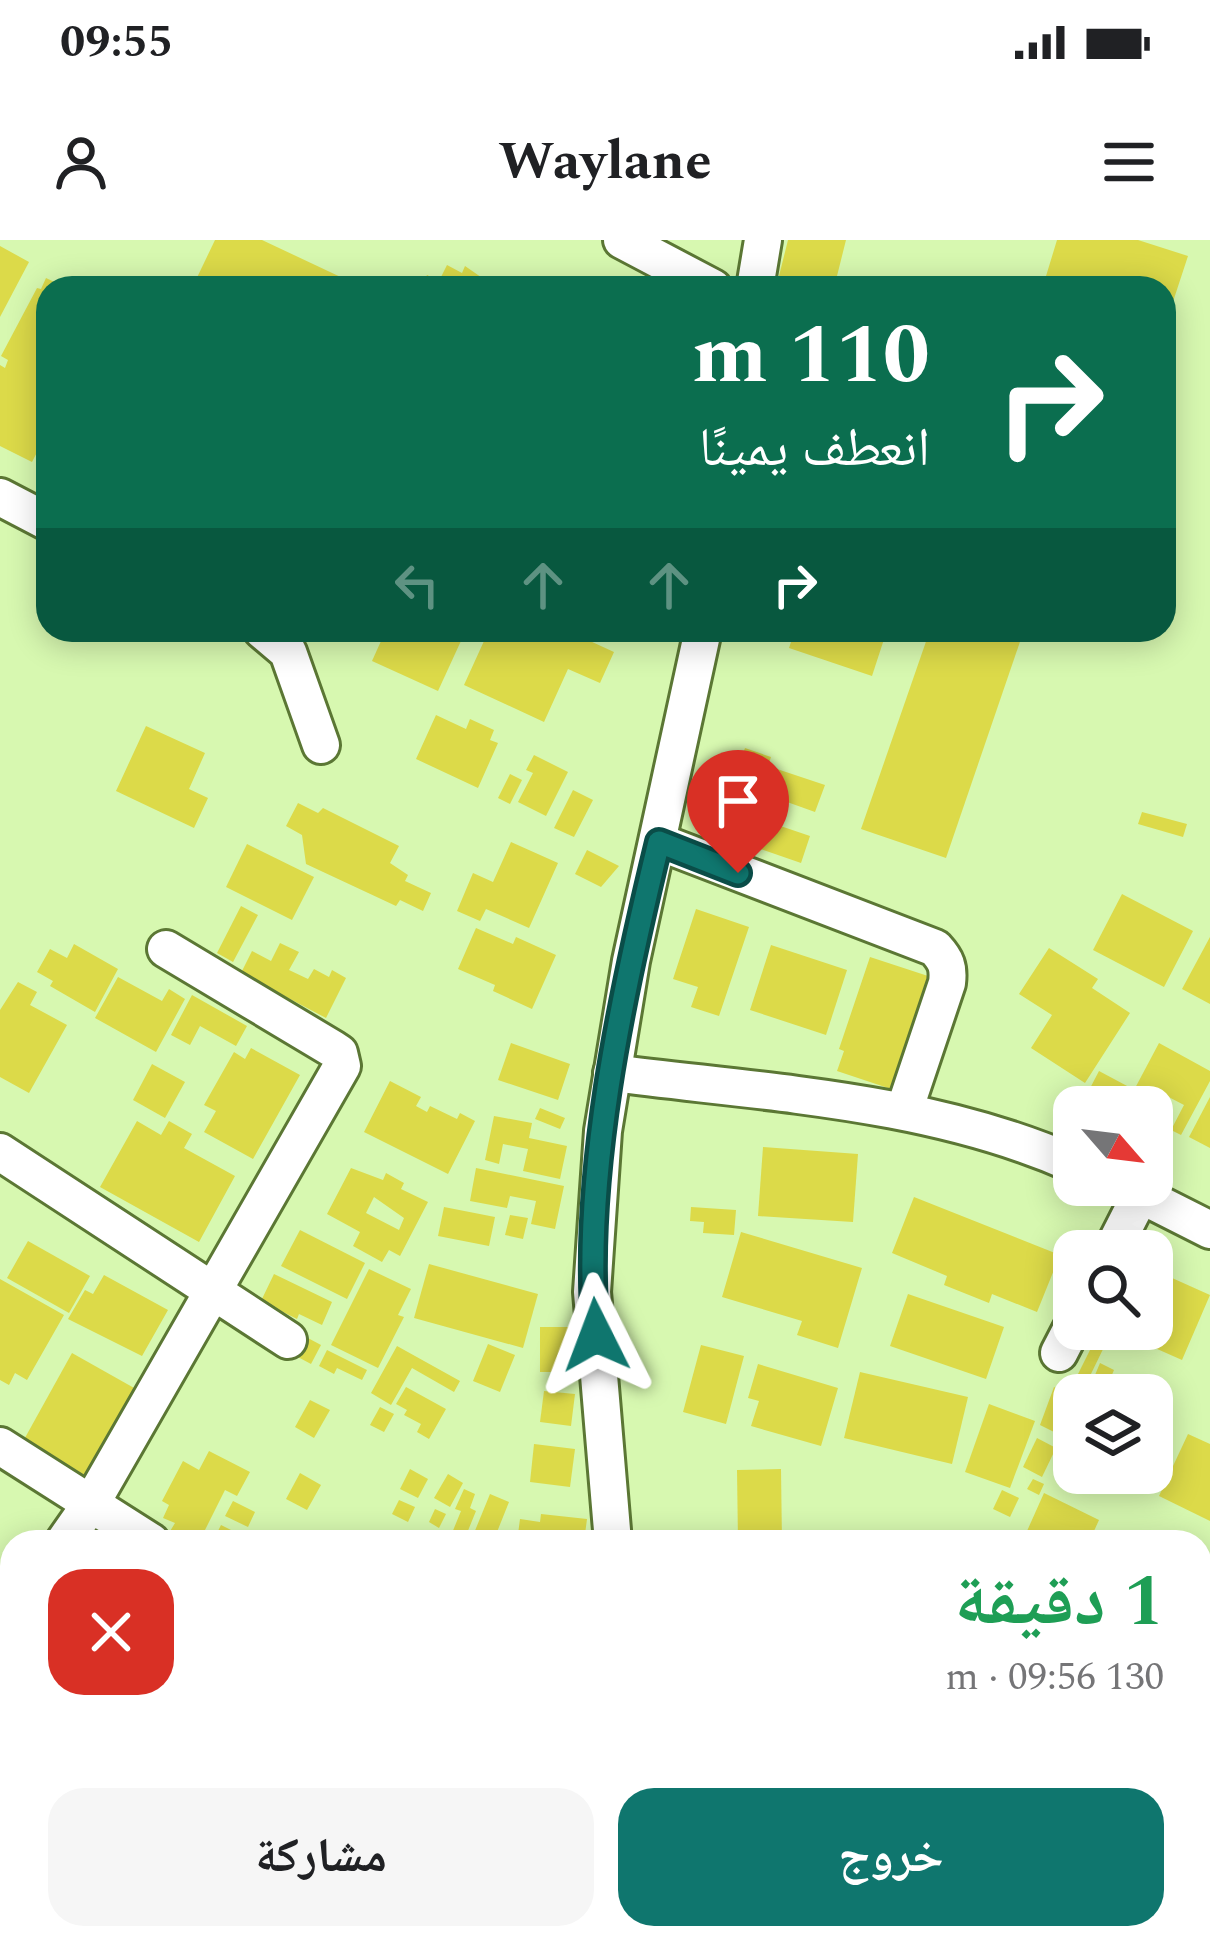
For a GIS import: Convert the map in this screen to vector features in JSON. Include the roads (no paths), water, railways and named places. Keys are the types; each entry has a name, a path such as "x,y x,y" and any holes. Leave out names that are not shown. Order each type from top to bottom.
{"street":[{"path":"622,240 690,276"},
{"path":"757,276 764,240"},
{"path":"0,497 36,516"},
{"path":"276,642 288,652 321,745"},
{"path":"612,1530 592,1292 603,1131 631,961 701,642"},
{"path":"659,842 935,948 949,968 904,1111"},
{"path":"72,1530 215,1290 342,1060 333,1049 166,949"},
{"path":"612,1073 904,1111 1053,1155"},
{"path":"0,1152 289,1340"},
{"path":"1163,1206 1210,1230"},
{"path":"0,1446 133,1530"}]}
